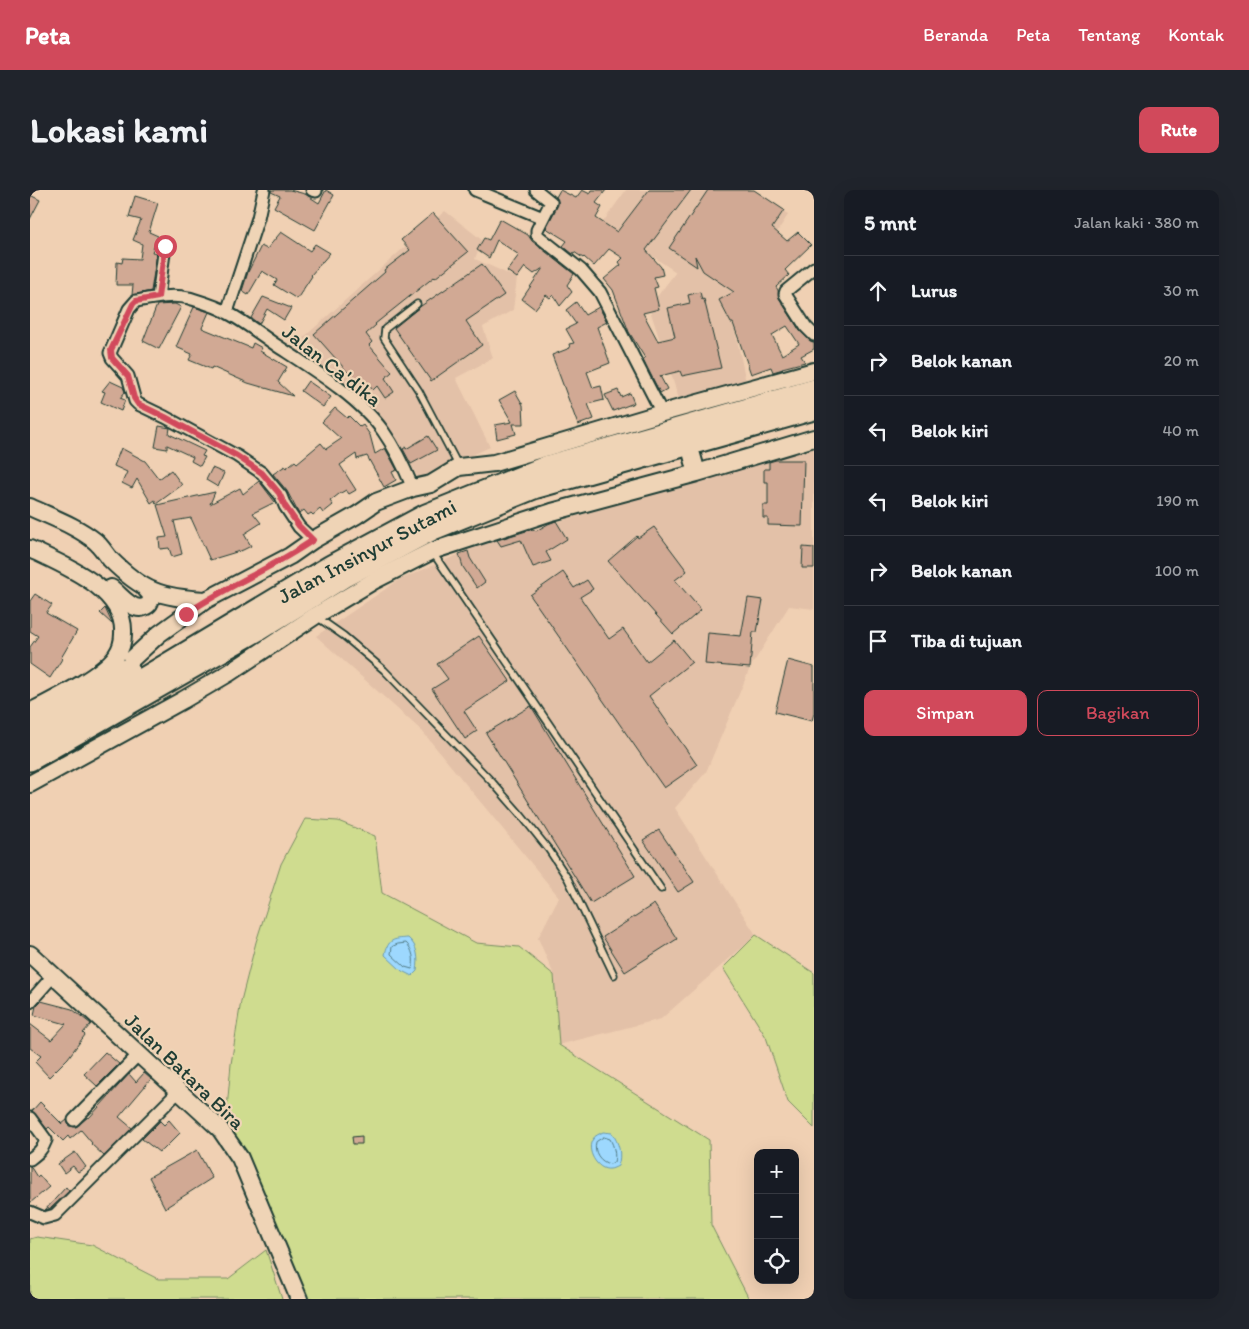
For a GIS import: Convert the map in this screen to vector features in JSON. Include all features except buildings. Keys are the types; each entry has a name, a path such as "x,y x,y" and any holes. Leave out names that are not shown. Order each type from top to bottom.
{"highway":[{"name":"Jalan Insinyur Sutami","path":"30,742 106,701 331,566 426,515 548,466 814,390"},
{"name":"Jalan Insinyur Sutami","path":"30,760 191,669 350,573 432,529 534,488 814,409"},
{"path":"30,726 108,684 130,664"}],"street":[{"path":"227,312 258,218 264,190"},
{"path":"475,190 543,218"},
{"path":"536,190 551,201 537,230 537,235 580,270 600,292 662,413"},
{"path":"158,297 165,246"},
{"path":"814,268 786,291 785,294 806,327 814,335"},
{"name":"Jalan Ca'dika","path":"313,540 299,526 285,506 279,493 262,473 237,456 135,401 128,376 112,358 111,350 136,301 158,297 188,298 227,312 305,364 367,412 383,431 408,475 413,488"},
{"path":"130,664 159,634 206,600 290,556 376,502 413,488 431,484 459,467 494,463 662,413 680,414 814,371"},
{"path":"30,784 183,700 375,580 432,551 552,512 697,474 814,438"},
{"path":"692,455 697,474"},
{"path":"30,507 76,529 96,541 110,559 144,587 151,595 151,601 147,606 136,608 128,603 119,593 89,574 71,569"},
{"path":"30,549 71,569 101,589 116,604 124,624 123,642 116,656 96,674 30,712"},
{"path":"144,587 163,595 206,600"},
{"path":"128,603 134,619 135,632 130,664"},
{"name":"Jalan Batara Bira","path":"30,954 220,1129 240,1158 300,1299"},
{"path":"30,1002 52,976"},
{"path":"74,1120 139,1054"},
{"path":"30,1212 48,1219 55,1215 180,1091"},
{"path":"30,1118 46,1140 44,1147 30,1158"}],"lane":[{"path":"418,304 385,329 384,338 419,391 459,467"},
{"path":"432,551 660,889"},
{"path":"315,616 344,636 384,670 493,783 521,815 554,856 568,879 614,976"}],"shaded area":[{"path":"626,190 745,190 788,215 742,286 765,308 735,330 746,382 680,402 649,307 676,272 643,250 598,229"},
{"path":"445,211 482,240 475,259 517,278 513,310 483,327 493,358 456,378 490,447 419,479 396,439 358,395 293,347"},
{"path":"814,445 814,609 789,606 750,668 706,772 675,808 756,935 661,1019 558,1045 554,975 538,938 559,897 422,731 316,636 399,580 481,545"}],"green space":[{"path":"305,819 338,821 375,836 382,893 476,943 519,947 554,975 559,1045 709,1140 711,1225 749,1299 297,1299 229,1146 227,1109 231,1064 241,1001 256,942 281,864"},
{"path":"756,935 814,973 814,1128 788,1102 766,1037 723,968"},
{"path":"37,1237 92,1245 158,1279 228,1279 266,1250 282,1299 30,1299 30,1239"}],"water":[{"path":"408,938 414,945 418,957 417,971 412,976 402,971 385,955 392,941"},
{"path":"603,1132 612,1133 619,1149 618,1166 611,1169 601,1167 591,1153 590,1148 593,1139"}],"route":[{"path":"165,246 158,297 136,301 129,309 111,350 112,358 128,376 135,401 138,404 237,456 262,473 279,493 285,506 299,526 313,540 290,556 206,600 186,614"}]}
